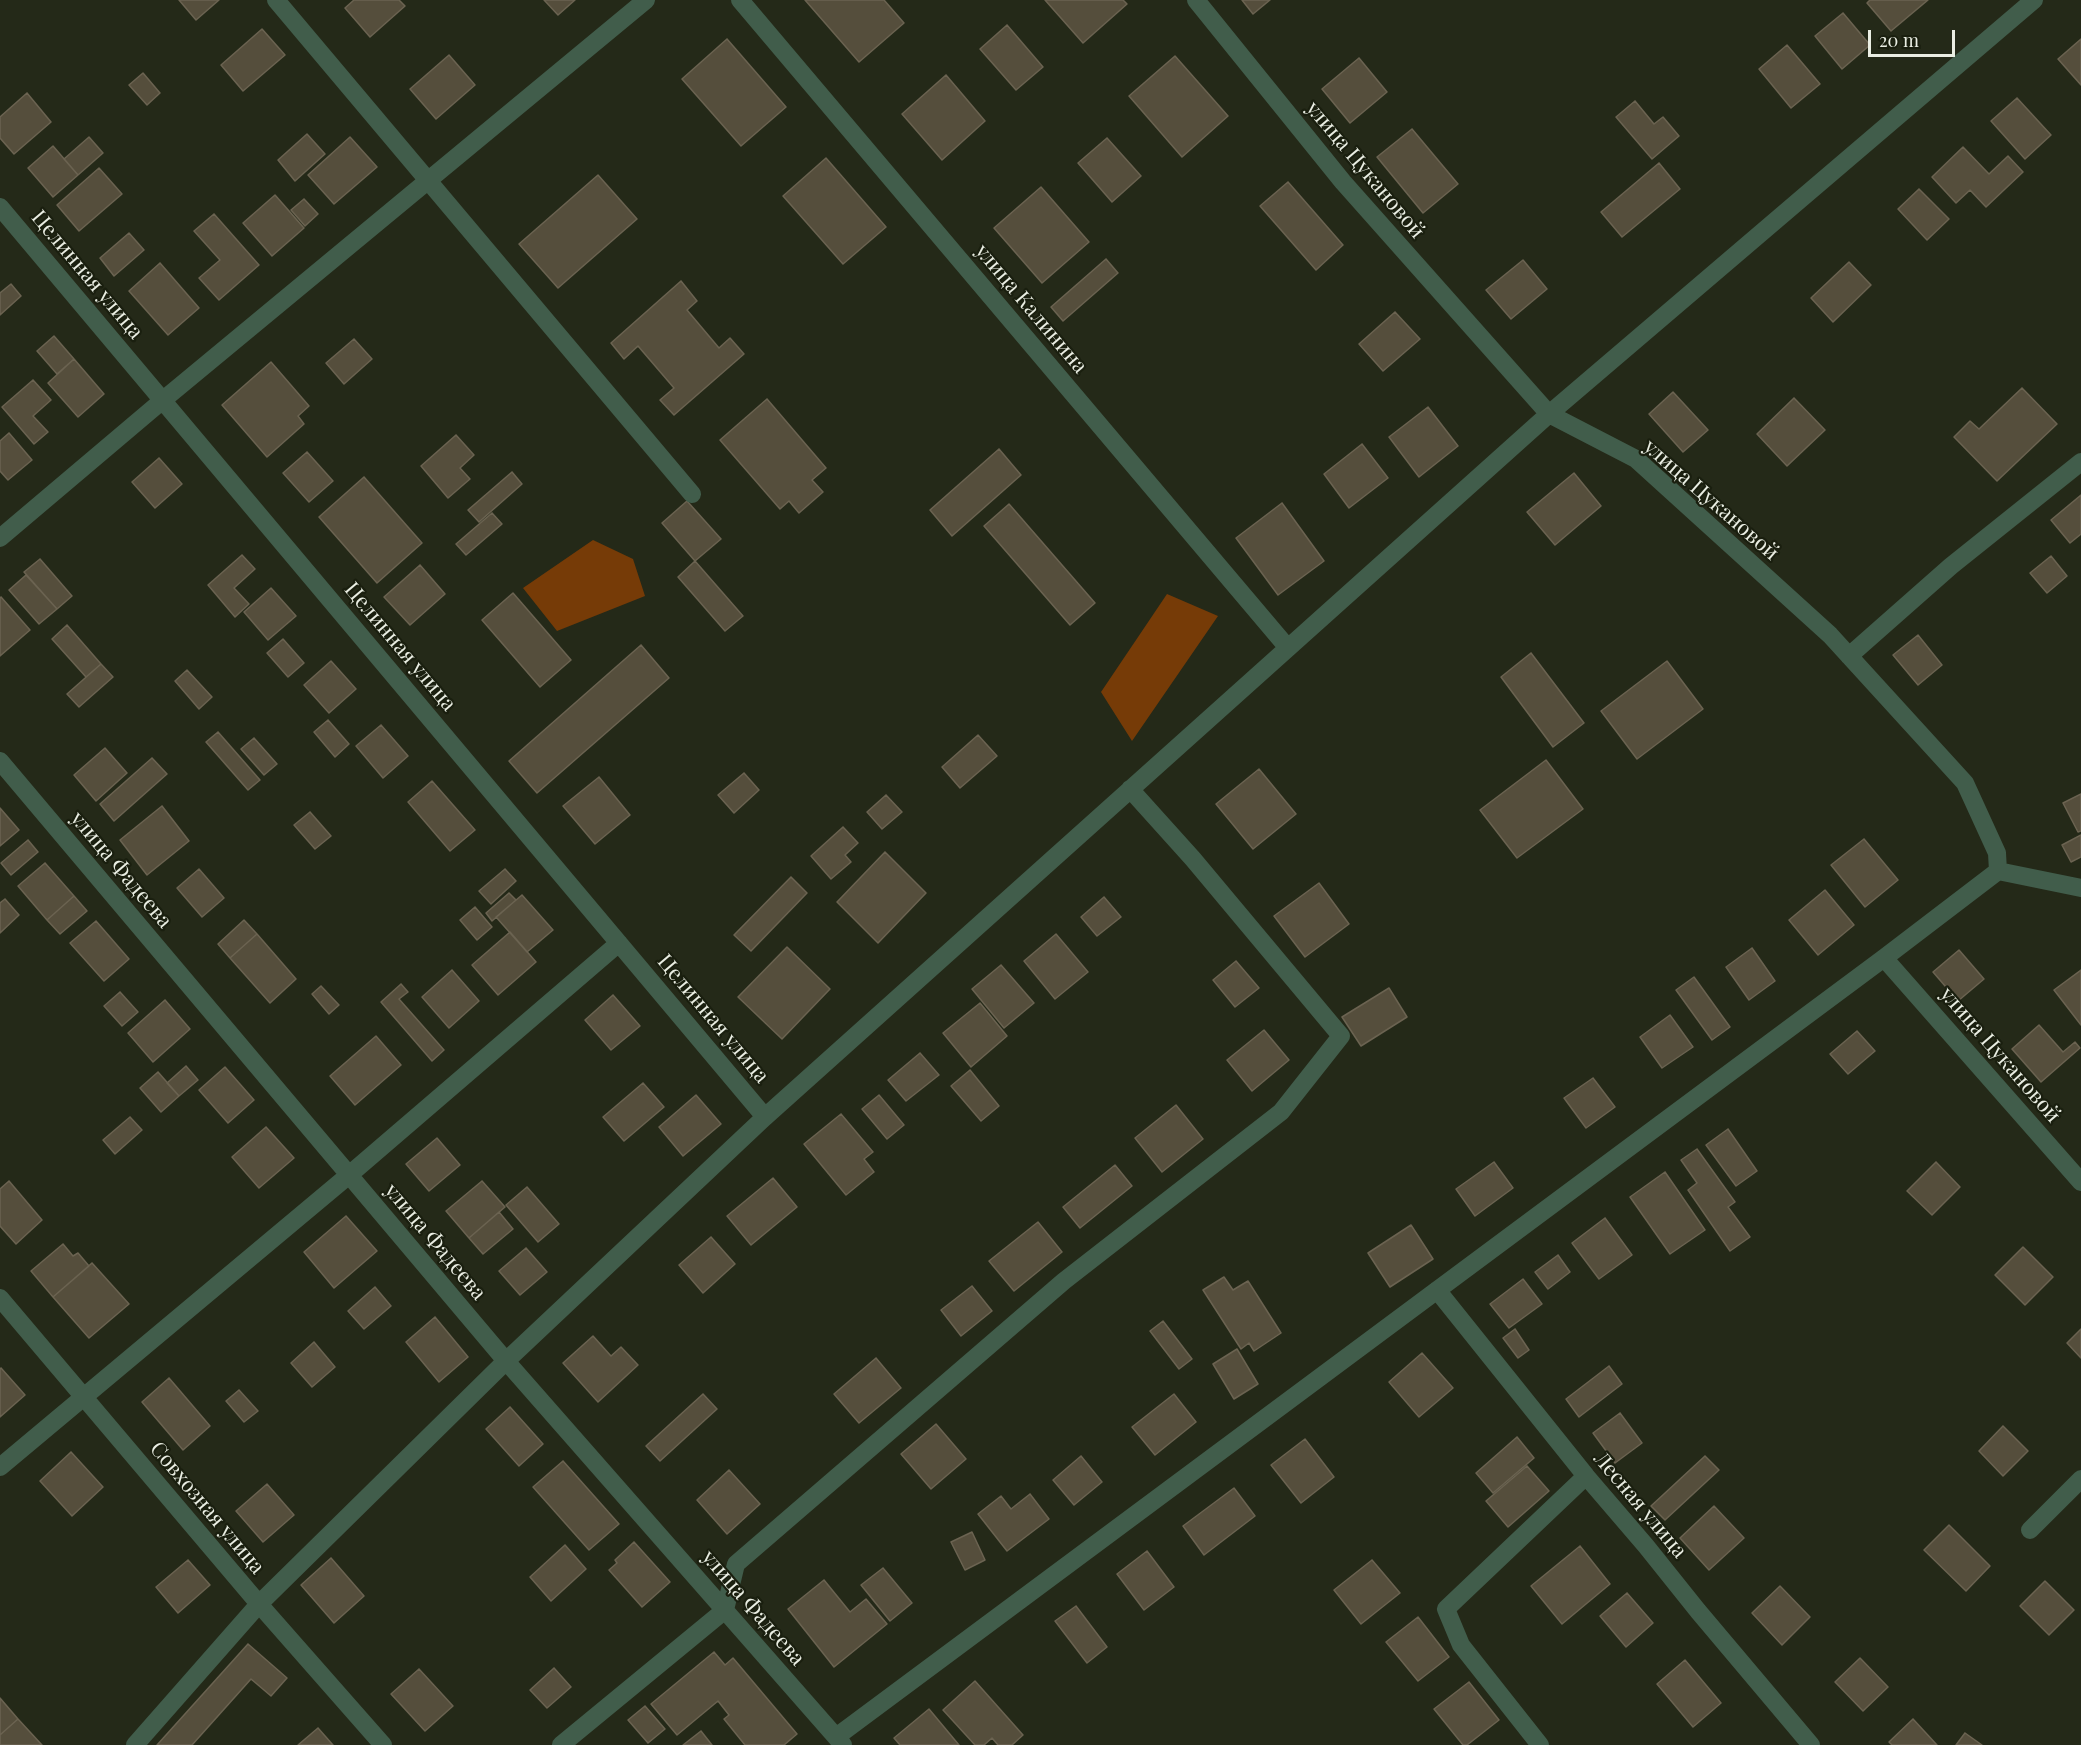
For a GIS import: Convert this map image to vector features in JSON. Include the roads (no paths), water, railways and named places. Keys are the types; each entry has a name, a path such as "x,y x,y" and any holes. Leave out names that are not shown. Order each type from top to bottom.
{"street":[{"path":"276,0 692,494"},
{"path":"0,538 646,0"},
{"name":"улица Калинина","path":"740,0 1288,648"},
{"name":"улица Цукановой","path":"1196,0 1343,182 1549,414 1636,459 1830,635 1965,783 1997,853 1998,871"},
{"path":"135,1745 259,1604 506,1361 765,1117 1549,414 2034,0"},
{"name":"Целинная улица","path":"0,207 765,1117"},
{"path":"1849,656 1952,566 2081,462"},
{"name":"улица Фадеева","path":"0,761 506,1361 839,1741"},
{"path":"561,1745 725,1610 736,1564 1064,1281 1281,1112 1341,1036 1192,858 1130,789"},
{"path":"839,1741 1998,871 2081,888"},
{"path":"0,1467 349,1175 620,944"},
{"name":"улица Цукановой","path":"1884,958 2081,1182"},
{"name":"Лесная улица","path":"1437,1290 1586,1476 1811,1745"},
{"name":"Совхозная улица","path":"0,1298 259,1604 383,1745"},
{"path":"1540,1745 1461,1645 1446,1609 1586,1476"},
{"path":"2030,1530 2081,1479"}]}
